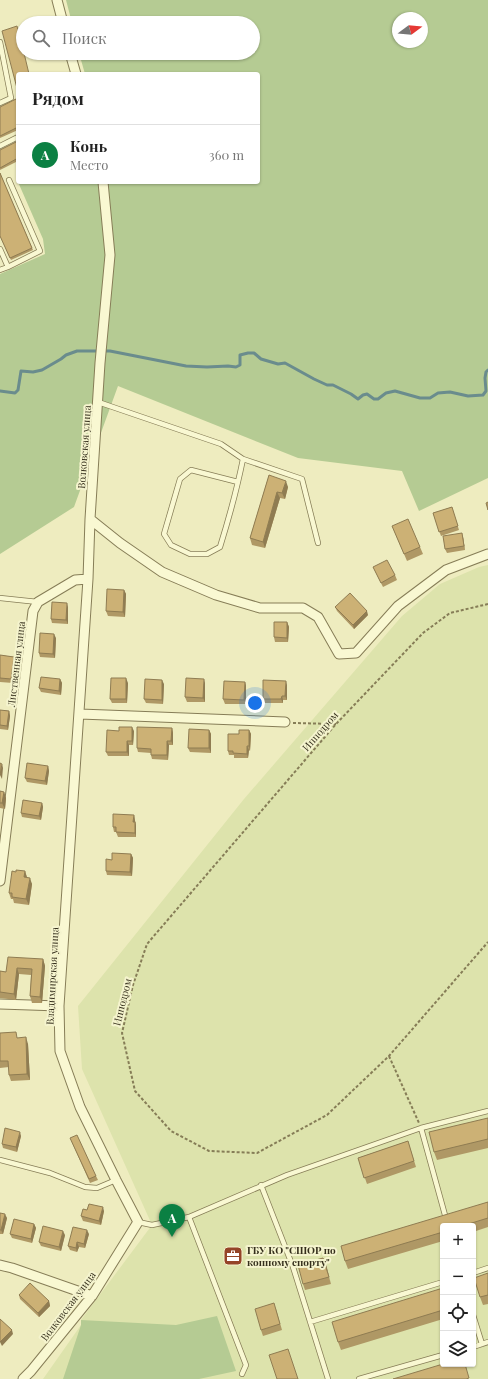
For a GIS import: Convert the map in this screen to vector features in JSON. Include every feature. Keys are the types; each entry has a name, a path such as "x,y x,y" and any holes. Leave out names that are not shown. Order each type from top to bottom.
{"street":[{"path":"57,0 61,16"},
{"path":"72,60 75,72"},
{"name":"Волковская улица","path":"80,714 100,358 110,255 103,184"},
{"path":"90,519 120,543 162,572 216,595 260,608 303,608 318,617 339,654 356,653 398,606 446,570 488,554"},
{"path":"38,602 75,580 88,579"},
{"name":"Лиственная улица","path":"0,881 33,611 38,602"},
{"path":"80,714 285,722"},
{"name":"Владимирская улица","path":"80,714 60,1006 60,1051 80,1107 138,1222"},
{"path":"0,1004 60,1006"},
{"name":"Волковская улица","path":"23,1379 92,1296 138,1222"},
{"path":"0,1265 92,1296"}],"lane":[{"path":"0,42 11,98 0,103"},
{"path":"0,146 16,138"},
{"path":"0,270 40,251 9,180"},
{"path":"0,250 8,267"},
{"path":"98,402 221,444 243,459 302,479 318,543"},
{"path":"238,482 191,470 180,479 164,534 171,545 190,554 207,554 220,547 238,482 243,459"},
{"path":"0,598 38,602"},
{"path":"138,1222 152,1225 189,1217 260,1185 287,1175 421,1128 488,1111"},
{"path":"421,1128 447,1223"},
{"path":"0,1160 50,1173 85,1186 98,1188 116,1180"},
{"path":"260,1185 293,1267 328,1379"},
{"path":"189,1217 246,1365 242,1374"},
{"path":"476,1272 488,1268"},
{"path":"310,1322 440,1283"},
{"path":"476,1325 482,1344"},
{"path":"476,1346 488,1342"},
{"path":"359,1379 440,1356"}],"path":[{"name":"Ипподром","path":"488,604 450,612 423,633 336,724 147,944 133,985 122,1033 135,1091 171,1131 209,1151 257,1153 327,1115 389,1056 488,942"},
{"path":"285,722 336,724"},
{"path":"389,1056 421,1128"}],"green space":[{"path":"66,0 488,0 488,478 419,511 402,471 298,458 118,386 74,507 0,554 0,274 45,254 43,239 19,184 260,184 260,72 84,72 81,60 260,60 260,16 70,16"},
{"path":"488,565 488,1379 43,1379 81,1325 81,1320 152,1225 82,1069 78,1006 244,799 402,616 440,584 479,567"},
{"path":"217,1316 236,1371 199,1379 63,1379 81,1325 81,1320 176,1325"}],"building":[{"path":"16,26 16,60 26,60 29,72 16,72 16,84 2,31"},
{"path":"16,99 16,128 0,136 0,107"},
{"path":"16,142 16,159 0,168 0,150"},
{"path":"0,173 32,248 10,258 0,236"},
{"path":"269,475 286,481 282,493 277,492 263,542 250,538"},
{"path":"452,507 458,526 439,532 433,513"},
{"path":"408,519 420,547 404,554 392,526"},
{"path":"462,533 464,546 445,549 443,536"},
{"path":"387,560 395,575 381,583 373,567"},
{"path":"107,589 124,590 123,612 106,611"},
{"path":"350,593 367,611 353,625 335,607"},
{"path":"52,602 67,603 66,620 51,619"},
{"path":"274,622 287,622 287,638 274,637"},
{"path":"40,633 54,634 53,654 39,653"},
{"path":"0,655 14,657 11,679 0,678"},
{"path":"41,677 60,679 59,691 39,688"},
{"path":"111,678 126,678 126,699 110,699"},
{"path":"186,678 204,679 203,698 185,697"},
{"path":"145,679 162,680 162,700 144,699"},
{"path":"263,680 286,681 285,696 282,696 281,699 263,699"},
{"path":"224,681 245,682 244,700 223,699"},
{"path":"0,710 9,711 7,726 0,725"},
{"path":"119,727 132,727 132,741 127,741 127,752 106,752 107,730 119,731"},
{"path":"137,727 172,728 171,741 167,741 167,755 151,755 151,749 137,748"},
{"path":"189,729 209,730 209,748 188,748"},
{"path":"239,730 249,730 249,746 247,746 247,754 228,751 228,734 239,734"},
{"path":"0,763 2,764 0,775"},
{"path":"27,763 48,766 45,781 25,778"},
{"path":"0,791 4,792 2,803 0,803"},
{"path":"23,800 42,803 39,816 21,813"},
{"path":"113,814 134,815 133,822 135,822 135,833 116,832 116,827 113,827"},
{"path":"112,853 131,854 130,872 106,871 106,859 112,860"},
{"path":"16,870 25,871 24,877 30,878 26,899 12,897 12,893 9,893 12,871 16,872"},
{"path":"8,957 43,959 40,997 30,996 32,969 17,968 14,994 0,992 0,971 6,972"},
{"path":"16,1032 17,1038 26,1037 27,1074 9,1075 8,1061 0,1061 0,1033"},
{"path":"488,1118 488,1139 434,1152 429,1132"},
{"path":"5,1128 20,1132 16,1147 2,1144"},
{"path":"77,1135 96,1176 89,1179 70,1138"},
{"path":"408,1141 414,1161 364,1178 358,1158"},
{"path":"488,1202 488,1218 472,1223 440,1223 440,1233 345,1261 341,1246"},
{"path":"89,1204 103,1207 99,1221 81,1216 83,1209 87,1210"},
{"path":"0,1213 5,1214 1,1230 0,1230"},
{"path":"14,1219 34,1224 31,1239 10,1234"},
{"path":"43,1226 63,1231 59,1247 39,1242"},
{"path":"73,1227 87,1230 84,1244 77,1242 76,1248 68,1246"},
{"path":"323,1258 329,1277 303,1284 298,1265"},
{"path":"488,1273 488,1295 480,1297 476,1284 476,1277"},
{"path":"30,1283 49,1301 38,1313 19,1295"},
{"path":"440,1289 440,1311 338,1342 332,1322"},
{"path":"274,1303 280,1324 261,1330 255,1309"},
{"path":"0,1319 12,1330 0,1342"},
{"path":"288,1349 298,1379 277,1379 269,1355"},
{"path":"440,1365 440,1367 466,1367 469,1378 466,1379 393,1379"}],"waterway":[{"path":"0,391 15,393 18,390 21,371 33,372 42,370 66,355 77,351 110,351 186,366 207,367 236,367 240,365 240,355 254,353 261,359 278,364 285,363 314,379 327,385 333,385 358,399 367,394 374,399 378,399 386,393 395,391 420,398 430,398 438,393 450,392 468,396 483,395 486,391 485,378 488,370"}],"place":[{"name":"Конь","path":"172,1237"},
{"name":"ГБУ КО \"СШОР по конному спорту\"","path":"233,1256"}]}
